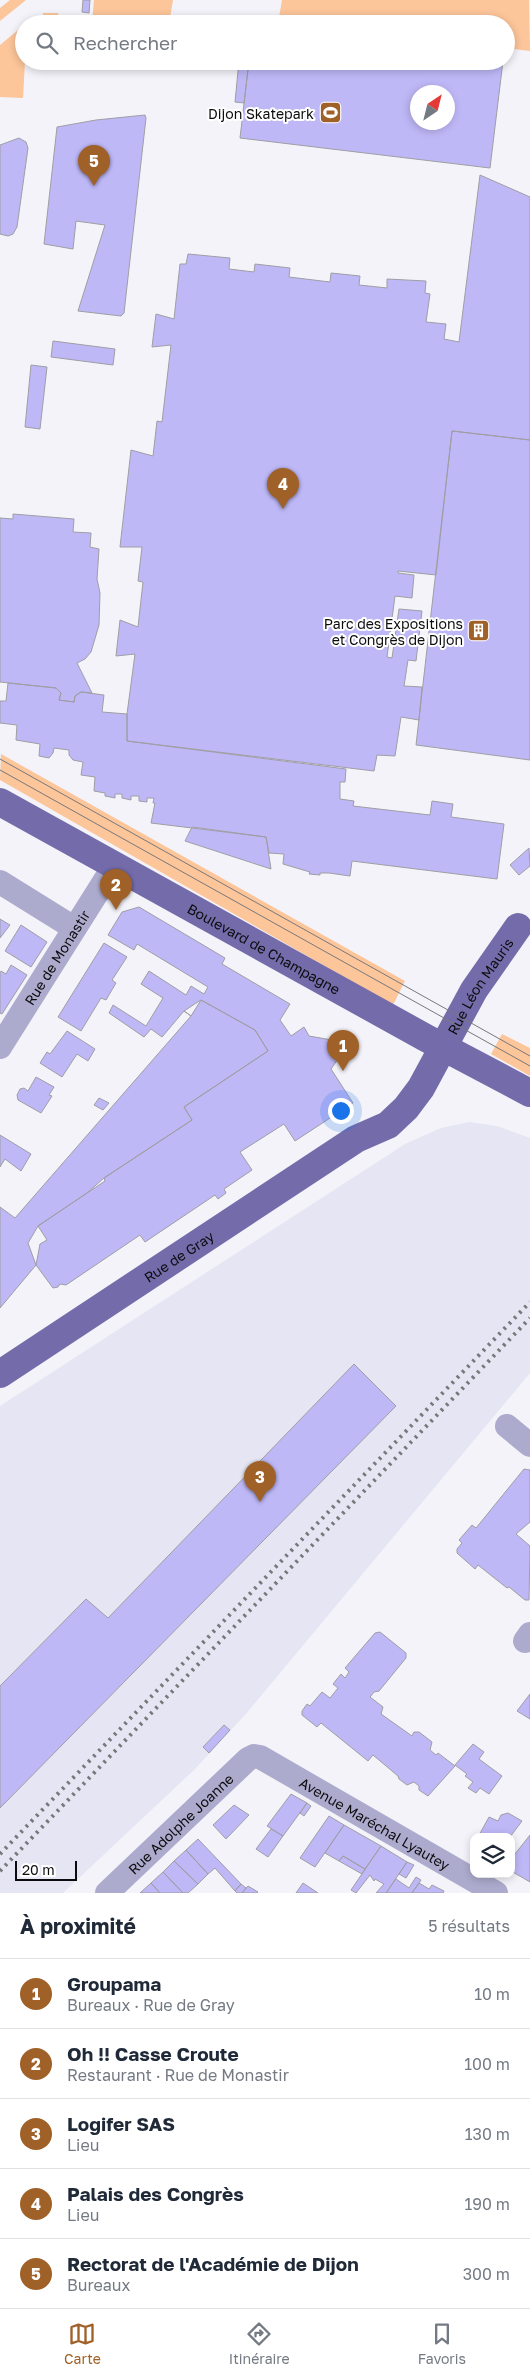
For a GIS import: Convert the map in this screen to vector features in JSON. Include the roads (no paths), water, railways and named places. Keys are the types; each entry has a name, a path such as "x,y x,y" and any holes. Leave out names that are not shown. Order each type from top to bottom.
{"main road":[{"name":"Boulevard de Champagne","path":"0,802 435,1043 530,1093"},
{"name":"Rue Léon Mauris","path":"435,1043 470,967 482,955 524,922"},
{"name":"Rue de Gray","path":"0,1374 356,1140 390,1102 435,1043"}],"street":[{"name":"Rue de Monastir","path":"0,1047 114,866"},
{"path":"0,882 74,928"},
{"path":"507,1426 530,1445"},
{"name":"Rue Adolphe Joanne","path":"107,1893 248,1759 254,1756"},
{"name":"Avenue Maréchal Lyautey","path":"254,1756 260,1757 496,1893"}],"tram line":[{"path":"0,759 530,1056"},
{"path":"0,770 530,1066"}],"railway":[{"path":"0,1854 530,1302"},
{"path":"0,1871 530,1318"}],"place":[{"name":"Dijon Skatepark","path":"330,113"},
{"name":"Rectorat de l'Académie de Dijon","path":"94,186"},
{"name":"Palais des Congrès","path":"283,509"},
{"name":"Parc des Expositions et Congrès de Dijon","path":"479,631"},
{"name":"Oh !! Casse Croute","path":"116,910"},
{"name":"Groupama","path":"343,1071"},
{"name":"Logifer SAS","path":"260,1502"}]}
